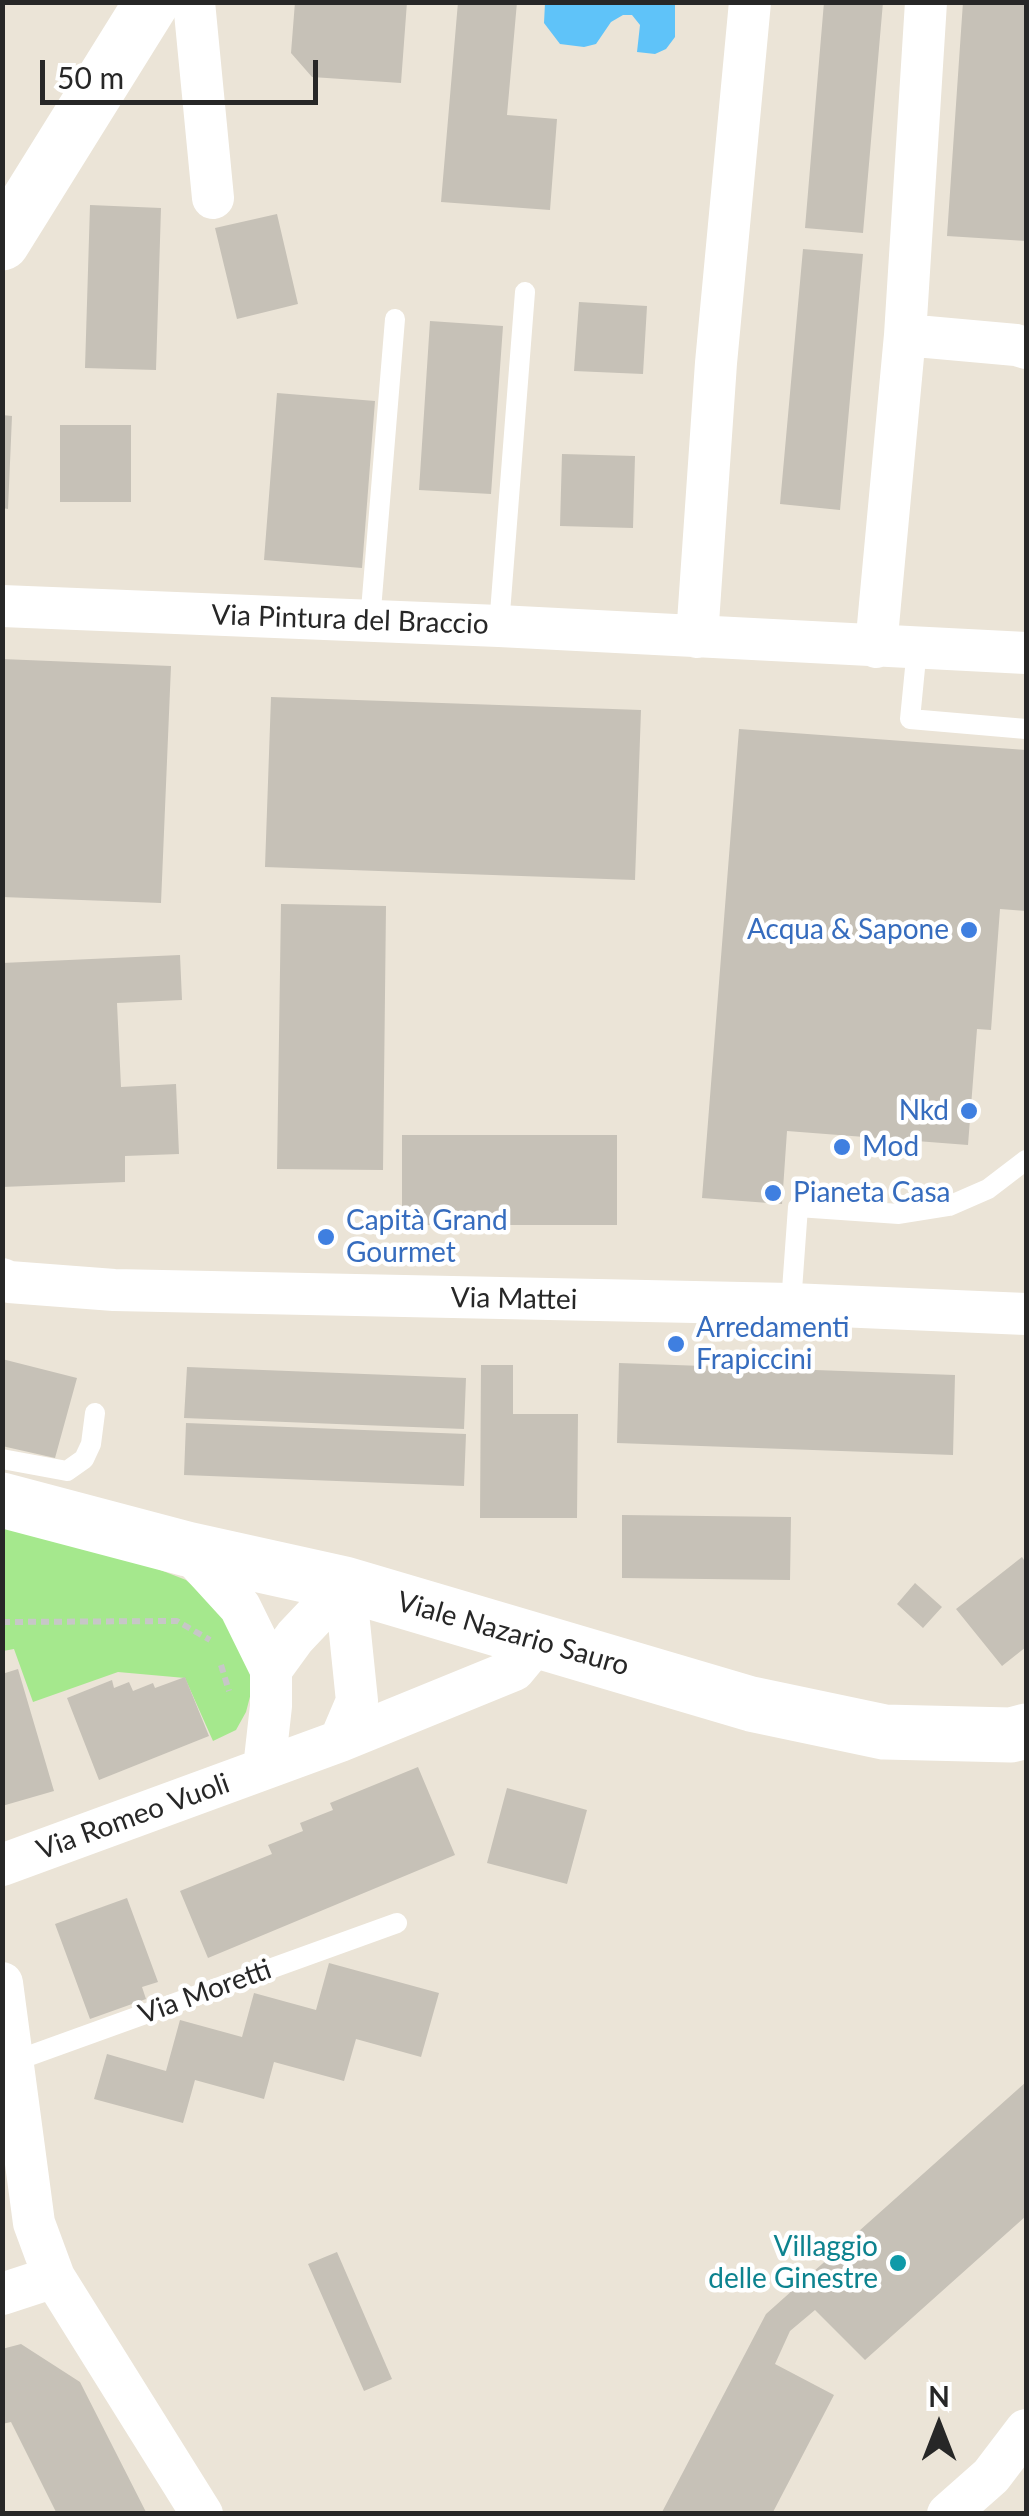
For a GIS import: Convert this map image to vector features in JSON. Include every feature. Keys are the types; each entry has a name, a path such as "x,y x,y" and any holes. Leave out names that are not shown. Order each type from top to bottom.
{"main road":[{"path":"2,243 152,2"},
{"name":"Viale Nazario Sauro","path":"2,1500 187,1549 345,1584 750,1704 884,1732 1026,1732"}],"street":[{"path":"194,2 213,198"},
{"path":"697,638 716,363 750,2"},
{"path":"897,647 905,336 926,2"},
{"path":"905,336 1026,348"},
{"name":"Via Pintura del Braccio","path":"2,606 1026,653"},
{"name":"Via Mattei","path":"2,1279 114,1290 791,1304 1026,1314"},
{"name":"Via Romeo Vuoli","path":"187,1549 240,1607 271,1670 264,1768"},
{"path":"271,1670 295,1636 345,1584"},
{"path":"340,1741 357,1701 345,1584"},
{"name":"Via Romeo Vuoli","path":"2,1865 340,1741 514,1670 538,1641"},
{"path":"2,1983 34,2223 54,2277 202,2514"},
{"path":"2,2294 54,2277"},
{"path":"948,2514 990,2476 1026,2430"}],"lane":[{"path":"499,626 526,292"},
{"path":"370,622 395,320"},
{"path":"897,647 910,720 1026,729"},
{"path":"791,1304 798,1207 899,1214 949,1206 1008,1176 1026,1160"},
{"path":"2,1459 67,1471 84,1459 91,1444 95,1414"},
{"name":"Via Moretti","path":"12,2062 397,1922"}],"path":[{"path":"2,1622 177,1621 208,1639 216,1650"},
{"path":"220,1660 233,1706"}],"green space":[{"path":"2,1527 145,1564 186,1580 235,1630 250,1665 252,1689 236,1730 213,1741 185,1678 118,1672 33,1702 14,1649 3,1651"}],"water":[{"path":"545,3 675,3 675,37 666,49 655,54 637,52 640,25 632,15 623,15 611,22 596,44 560,44 544,23"}],"building":[{"path":"295,2 407,2 401,83 312,77 291,53"},
{"path":"458,2 517,2 507,115 557,119 550,210 441,202"},
{"path":"824,2 883,2 863,233 805,228"},
{"path":"963,2 1026,2 1026,241 947,236"},
{"path":"90,205 161,208 156,370 85,368"},
{"path":"277,214 298,304 237,319 215,228"},
{"path":"803,249 863,254 840,510 780,504"},
{"path":"579,302 647,306 643,374 574,371"},
{"path":"430,321 503,326 491,494 419,490"},
{"path":"277,393 375,401 362,568 264,560"},
{"path":"2,415 12,416 8,509 2,508"},
{"path":"60,425 131,425 131,502 60,502"},
{"path":"562,454 635,456 633,528 560,526"},
{"path":"2,659 171,666 161,903 2,897"},
{"path":"271,697 641,710 635,880 265,867"},
{"path":"739,729 1026,750 1026,911 1000,909 991,1030 977,1029 968,1145 787,1131 782,1204 702,1198"},
{"path":"281,904 386,906 383,1170 277,1169"},
{"path":"180,955 182,1000 117,1003 121,1087 176,1084 179,1154 125,1156 125,1182 2,1187 2,963"},
{"path":"402,1135 617,1135 617,1225 402,1225"},
{"path":"2,1359 77,1378 55,1458 2,1446"},
{"path":"619,1363 955,1375 953,1455 617,1443"},
{"path":"481,1365 513,1365 513,1414 578,1414 577,1518 480,1518"},
{"path":"187,1367 466,1378 464,1429 184,1418"},
{"path":"186,1423 466,1434 464,1486 184,1475"},
{"path":"622,1515 791,1517 790,1580 622,1578"},
{"path":"1022,1557 1026,1563 1026,1647 1002,1666 956,1609"},
{"path":"915,1583 942,1607 923,1628 897,1604"},
{"path":"18,1669 54,1791 2,1806 2,1674"},
{"path":"185,1677 209,1736 99,1780 67,1698 112,1680 114,1688 129,1682 133,1691"},
{"path":"418,1767 455,1855 208,1958 180,1891 272,1854 268,1845 303,1831 300,1823 333,1810 330,1803"},
{"path":"507,1788 587,1810 567,1884 487,1863"},
{"path":"127,1898 158,1982 142,1987 146,1999 90,2019 55,1924"},
{"path":"329,1963 439,1993 421,2057 356,2039 344,2081 274,2062 264,2099 195,2080 183,2123 94,2099 107,2054 166,2071 180,2020 242,2037 254,1993 316,2010"},
{"name":"Villaggio delle Ginestre","path":"1026,2082 1026,2216 865,2360 815,2310 790,2331 775,2364 834,2395 772,2514 661,2514 766,2314"},
{"path":"337,2252 392,2379 364,2391 308,2264"},
{"path":"21,2344 80,2382 147,2514 57,2514 11,2422 2,2424 2,2349"}],"place":[{"name":"Acqua & Sapone","path":"969,930"},
{"name":"Nkd","path":"969,1111"},
{"name":"Mod","path":"842,1147"},
{"name":"Pianeta Casa","path":"773,1193"},
{"name":"Capità Grand Gourmet","path":"326,1237"},
{"name":"Arredamenti Frapiccini","path":"676,1344"},
{"name":"Villaggio delle Ginestre","path":"898,2263"}]}
